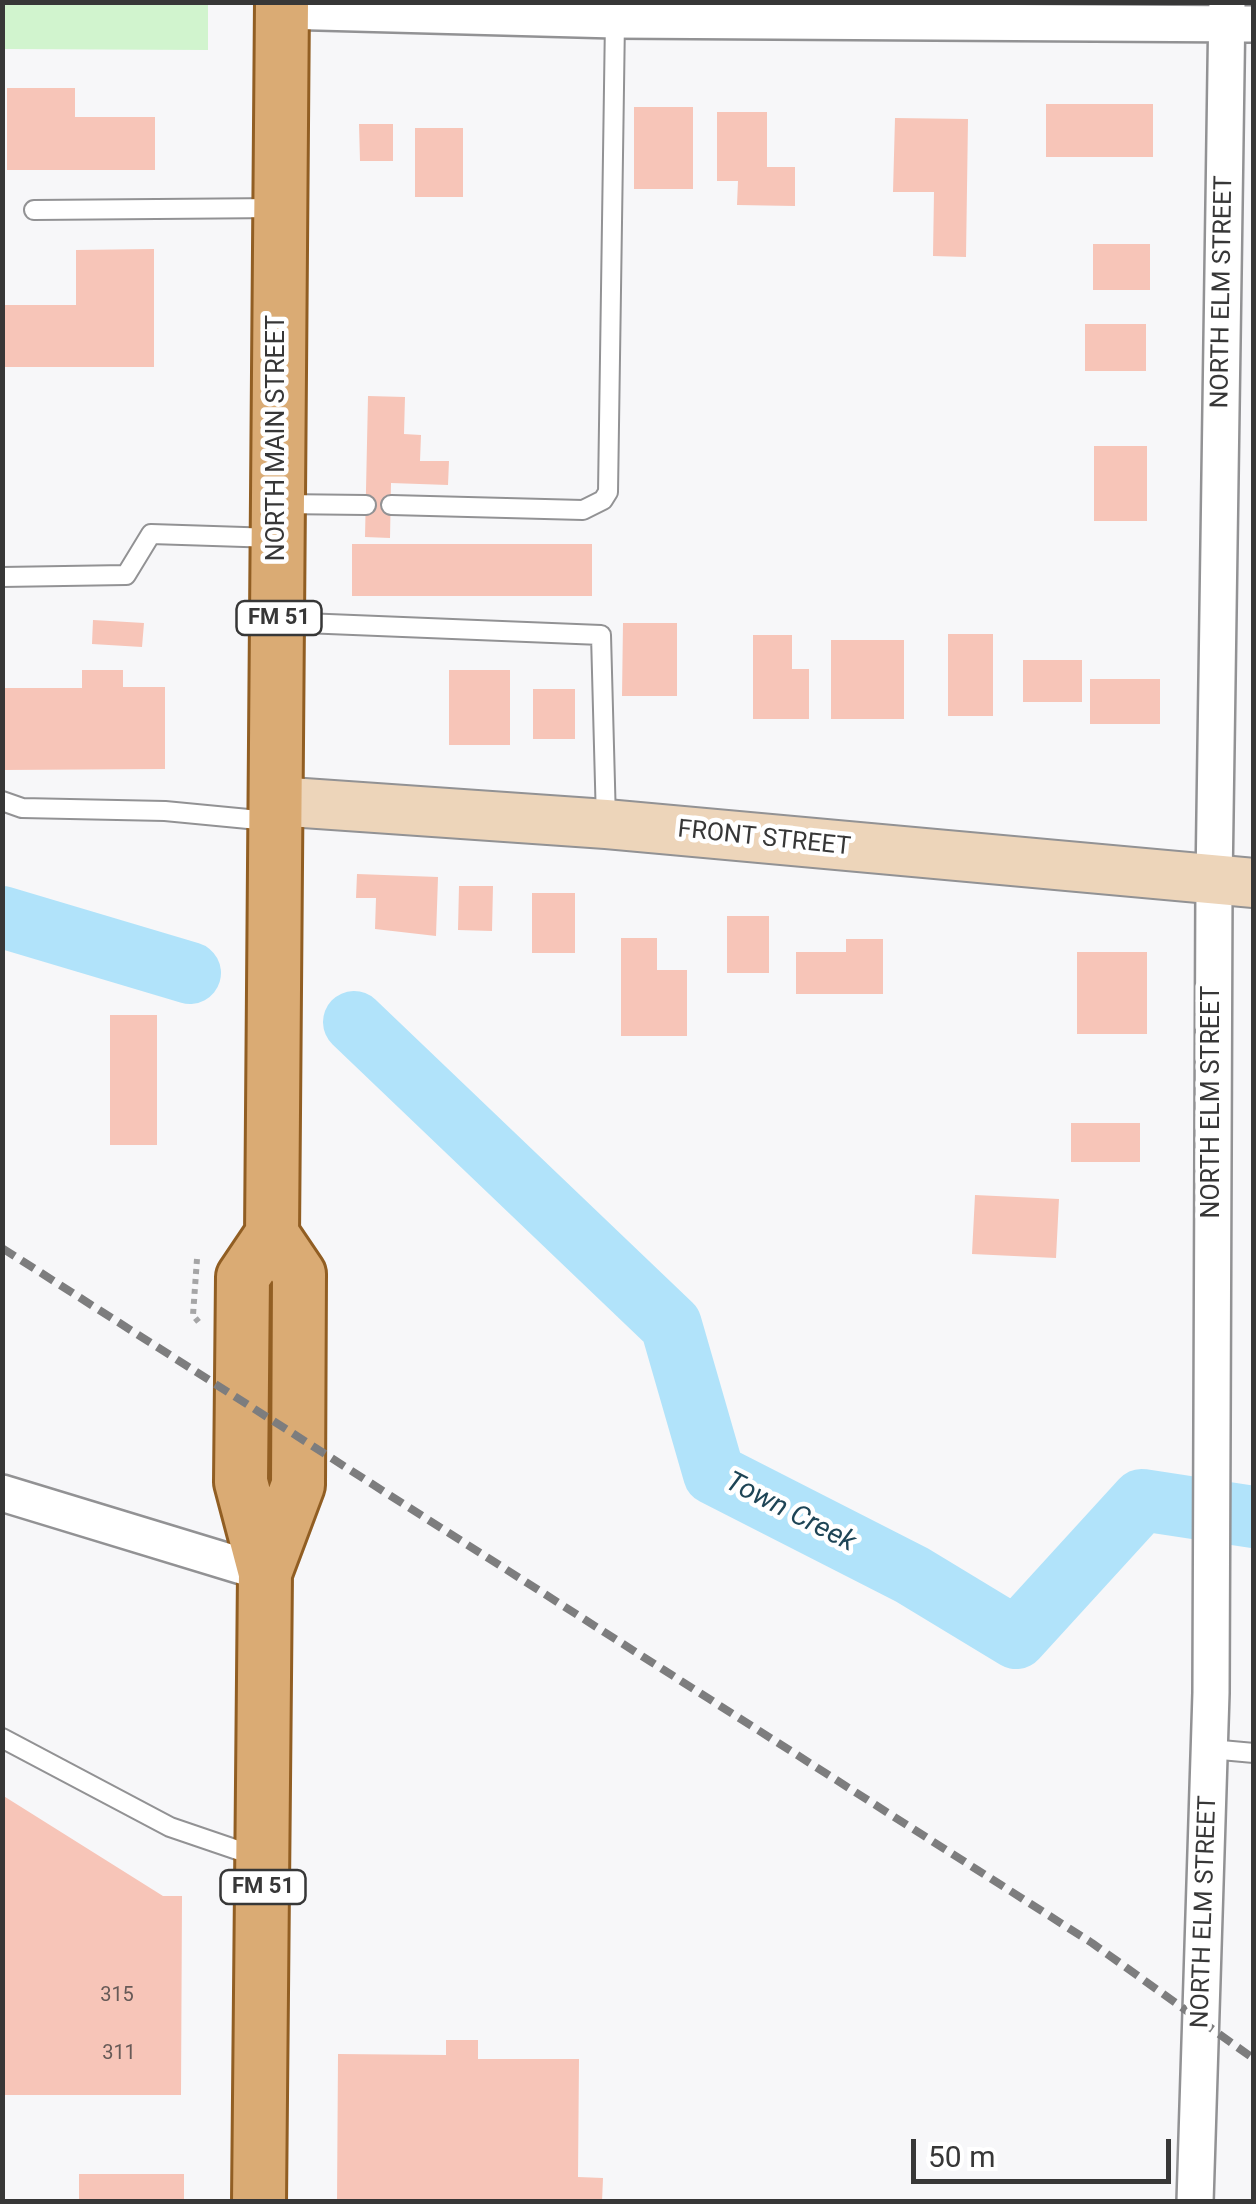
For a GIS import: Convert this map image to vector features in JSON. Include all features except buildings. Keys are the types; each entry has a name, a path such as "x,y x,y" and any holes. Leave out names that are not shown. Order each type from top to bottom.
{"main road":[{"name":"NORTH MAIN STREET","path":"260,2202 265,1573 298,1485 300,1440 300,1274 272,1234 282,7"}],"street":[{"path":"282,7 615,20 737,12 1236,17"},
{"name":"NORTH ELM STREET","path":"1195,2202 1210,1749 1210,1401 1234,883 1236,17"},
{"name":"FRONT STREET","path":"274,812 606,824 1234,883"},
{"path":"2,1493 265,1573"}],"lane":[{"path":"390,505 583,510 603,500 608,492 615,20"},
{"path":"34,210 279,208"},
{"path":"2,576 126,574 152,534 278,521 366,505"},
{"path":"278,622 601,635 606,824"},
{"path":"2,802 22,808 274,812"},
{"path":"2,1738 170,1827 263,1858"},
{"path":"1210,1749 1254,1754"}],"green space":[{"path":"3,2 208,3 208,50 3,49"}],"waterway":[{"name":"Town Creek","path":"2,917 190,973"},
{"name":"Town Creek","path":"354,1022 671,1325 714,1474 912,1575 1016,1638 1142,1500 1254,1517"}],"railway":[{"path":"2,1248 1092,1943 1254,2059"}]}
